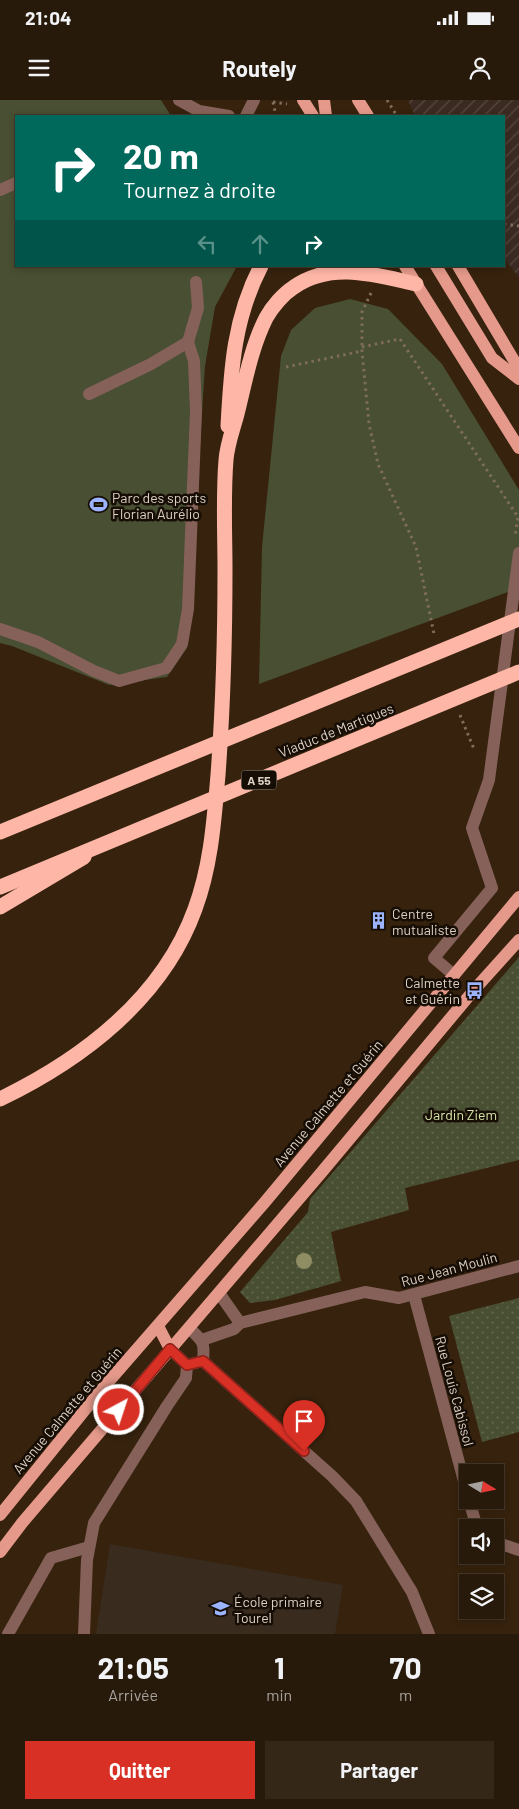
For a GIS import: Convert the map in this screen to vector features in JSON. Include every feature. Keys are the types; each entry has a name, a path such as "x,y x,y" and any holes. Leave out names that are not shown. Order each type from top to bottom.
{"highway":[{"path":"0,1099 60,1066 116,1023 150,989 169,962 185,932 204,882 213,831 225,663 226,457 230,379 235,341 247,295 261,267"},
{"path":"226,457 257,343 267,317 277,303 296,285 324,273 355,272 416,284"},
{"path":"0,832 519,620"},
{"name":"Viaduc de Martigues","path":"0,887 519,672"},
{"path":"2,906 111,841"}],"main road":[{"path":"303,100 311,115"},
{"path":"324,100 326,115"},
{"path":"358,100 367,115"},
{"path":"406,267 519,448"},
{"path":"437,267 492,358 519,379"},
{"path":"459,267 519,369"},
{"name":"Avenue Calmette et Guérin","path":"0,1515 97,1395 265,1202 519,897"},
{"path":"0,1552 28,1516 474,990 519,940"},
{"path":"158,1326 170,1349"}],"street":[{"path":"179,100 199,111 224,115"},
{"path":"246,115 254,100"},
{"path":"0,190 15,183"},
{"path":"0,629 38,642 94,671 119,681 166,668 182,644 188,609 196,411 194,360 188,342 198,308 196,282"},
{"path":"89,394 151,364 188,342"},
{"path":"454,975 434,958 492,888 472,828 489,780 516,549"},
{"name":"Rue Jean Moulin","path":"202,1340 234,1329 240,1322 365,1292 399,1298 519,1266"},
{"path":"218,1293 240,1322"},
{"name":"Rue Louis Cabissol","path":"414,1295 459,1464"},
{"path":"189,1328 202,1340 205,1346 203,1361"},
{"path":"170,1349 187,1365"},
{"path":"187,1365 203,1361"},
{"path":"203,1361 332,1476 356,1501 412,1592 429,1634"},
{"path":"84,1634 89,1547 94,1523 186,1378 187,1365"},
{"path":"504,1545 519,1550"},
{"path":"8,1634 51,1558 89,1547"}],"path":[{"path":"272,100 276,115"},
{"path":"387,100 396,115"},
{"path":"505,224 519,226"},
{"path":"379,276 362,312 362,349 369,424 378,464 416,547 436,642"},
{"path":"286,367 400,339 518,517 516,549"},
{"path":"459,714 478,756"}],"shaded area":[{"path":"408,100 519,100 519,278 505,259 505,115 415,115"},
{"name":"École primaire Tourel","path":"110,1544 343,1585 335,1634 96,1634"}],"green space":[{"name":"Parc des sports Florian Aurélio","path":"0,100 161,100 170,115 15,115 15,267 236,267 215,307 205,366 187,648 167,677 109,685 12,646 0,643"},
{"path":"350,299 388,309 442,364 519,490 519,585 516,589 259,684 262,547 281,356 291,330 315,308"},
{"name":"Jardin Ziem","path":"519,957 519,1160 405,1188 409,1210 331,1232 341,1281 275,1300 250,1303 240,1292 308,1212 310,1199"},
{"path":"519,1298 519,1432 482,1442 449,1316"}],"place":[{"name":"Parc des sports Florian Aurélio","path":"98,505"},
{"name":"Centre mutualiste","path":"378,921"},
{"name":"Calmette et Guérin","path":"474,990"},
{"name":"École primaire Tourel","path":"220,1609"}],"route":[{"path":"119,1410 170,1349 187,1365 203,1361 304,1451"}]}
